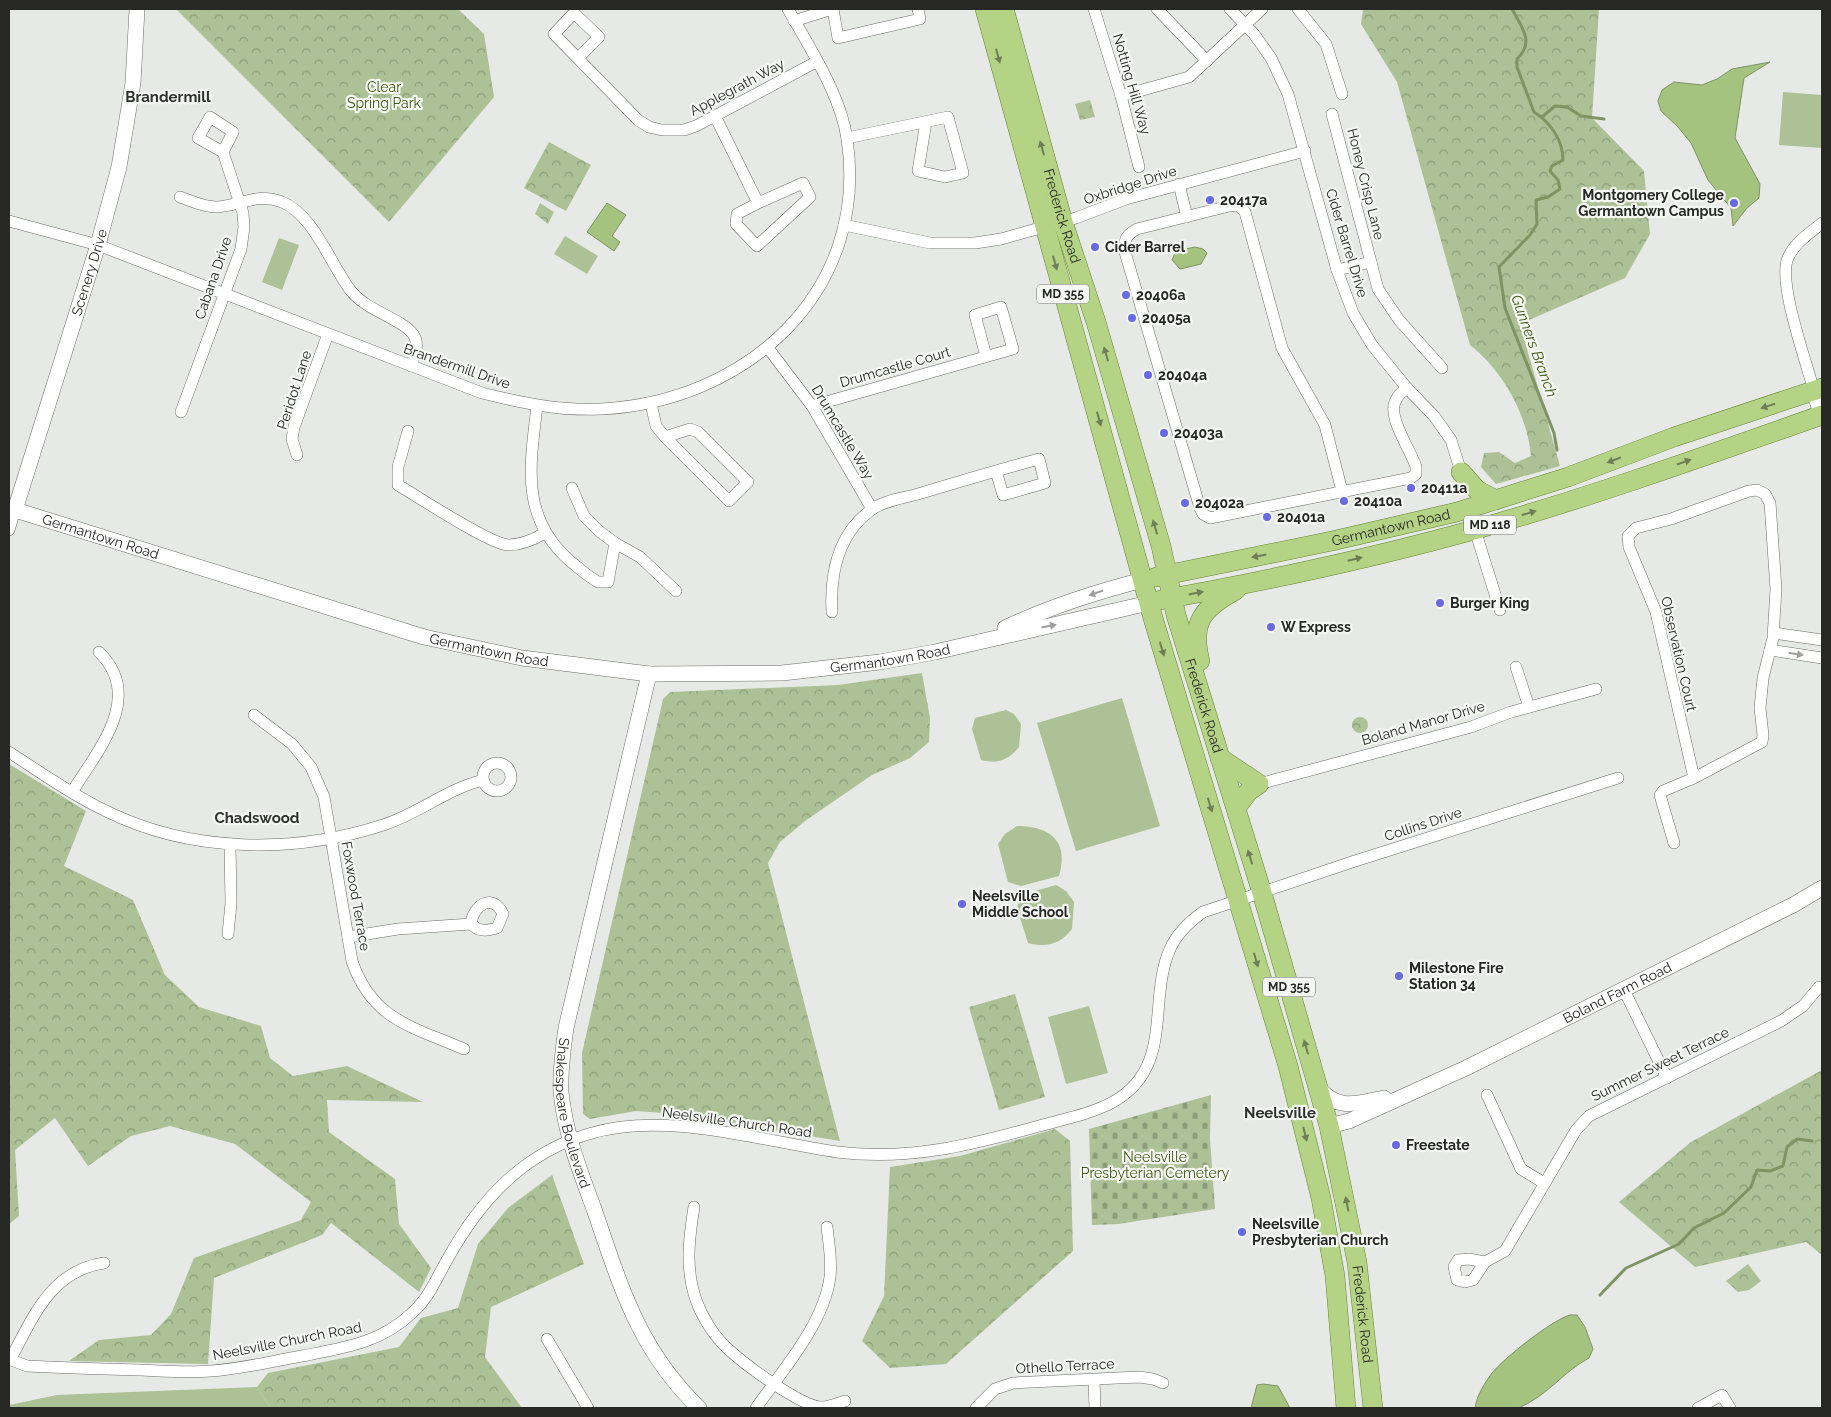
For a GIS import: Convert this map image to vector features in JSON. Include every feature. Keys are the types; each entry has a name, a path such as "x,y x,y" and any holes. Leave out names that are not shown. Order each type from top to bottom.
{"main road":[{"name":"Frederick Road","path":"985,9 1148,602 1288,1066 1320,1198 1334,1276 1346,1408"},
{"name":"Frederick Road","path":"1004,9 1063,222 1096,322 1201,699 1262,892 1329,1126 1358,1262 1373,1408"},
{"name":"Germantown Road","path":"1143,580 1332,541 1468,508 1568,477 1674,437 1818,390"},
{"name":"Germantown Road","path":"1148,602 1392,551 1476,529 1562,504 1822,416"},
{"path":"1461,472 1477,490 1496,500"},
{"path":"1461,472 1468,508"},
{"path":"1201,699 1204,672 1196,643 1198,625 1208,607 1250,582"},
{"path":"1220,758 1258,784 1249,791 1236,808"},
{"path":"1288,1066 1296,1077 1312,1112 1319,1121 1329,1126"}],"street":[{"name":"Scenery Drive","path":"9,530 12,509 98,245 120,167 133,83 137,9"},
{"name":"Brandermill Drive","path":"9,221 98,245 482,393 536,406 563,409 602,409 651,403 690,391 716,380 768,348 794,324 817,294 834,260 849,201 847,138 833,96 788,9"},
{"path":"794,21 832,9 838,38 920,19 918,9"},
{"name":"Notting Hill Way","path":"1096,9 1139,167"},
{"path":"1157,9 1207,61"},
{"name":"Cider Barrel Drive","path":"1230,9 1245,25 1278,70 1305,151 1337,270 1353,312 1372,345 1407,388 1426,406 1451,440 1461,472"},
{"path":"1121,96 1189,77 1262,9"},
{"path":"1298,9 1326,44 1342,94"},
{"name":"Applegrath Way","path":"578,58 638,120 649,127 662,130 684,130 715,116 816,62"},
{"name":"Honey Crisp Lane","path":"1332,114 1378,288 1394,312 1442,368"},
{"path":"715,116 758,203"},
{"path":"847,138 948,117 963,173 945,177 918,171 926,122"},
{"name":"Oxbridge Drive","path":"844,225 902,238 952,244 1001,238 1044,228 1126,199 1178,184 1305,151"},
{"name":"Cabana Drive","path":"181,412 241,249 244,227 243,212 223,152"},
{"path":"803,184 810,197 758,246 736,224 737,214 758,203 803,184"},
{"path":"1178,184 1187,217"},
{"path":"180,197 203,206 218,207 269,197 285,202 300,213 352,291 368,307 412,332 417,341 417,349 411,366"},
{"path":"1342,491 1325,425 1282,348 1245,212 1238,205 1137,229 1124,240 1203,514 1210,518 1222,518 1342,491 1411,478 1416,474 1412,456 1395,421 1393,410 1395,400 1407,388"},
{"path":"1822,223 1793,248 1786,260 1785,282 1790,307 1818,390 1822,416"},
{"path":"1337,270 1371,262"},
{"name":"Drumcastle Court","path":"812,406 1013,349 1001,307 974,315 986,356"},
{"name":"Peridot Lane","path":"297,455 292,439 294,427 328,334"},
{"name":"Drumcastle Way","path":"768,348 812,406 872,509"},
{"path":"651,403 656,426 665,437 729,501 748,482 698,432 690,429 665,437"},
{"path":"536,406 530,465 531,487 545,533 558,550 598,582 608,582 615,544"},
{"path":"408,430 398,467 398,485 496,542 518,544 530,541 545,533"},
{"path":"832,612 833,573 838,555 846,538 872,509 996,471"},
{"path":"572,488 584,516 615,544 640,556 676,591"},
{"name":"Observation Court","path":"1749,490 1757,490 1765,494 1770,503 1775,551 1774,633 1770,650 1763,678 1760,708 1764,735 1762,742 1694,778 1656,612 1629,547 1628,536 1636,528 1670,519 1749,490"},
{"path":"1468,508 1500,610"},
{"name":"Germantown Road","path":"12,509 424,637 522,658 649,674 782,673 840,667 935,652 1148,602"},
{"name":"Germantown Road","path":"984,639 1055,607 1110,588 1143,580"},
{"path":"1774,633 1822,640"},
{"path":"1770,650 1822,658"},
{"path":"72,792 107,736 116,714 118,681 110,662 99,652"},
{"path":"1516,667 1529,707"},
{"name":"Shakespeare Boulevard","path":"649,674 566,1028 561,1062 562,1093 569,1141 621,1290 646,1342 664,1370 699,1408"},
{"name":"Boland Manor Drive","path":"1258,784 1471,727 1529,707 1596,689"},
{"name":"Foxwood Terrace","path":"254,715 292,744 311,767 324,796 348,937 357,976 377,1006 395,1020 464,1050"},
{"path":"9,752 106,811 149,829 191,839 230,844 279,845 330,838 384,825 465,785 483,780"},
{"name":"Collins Drive","path":"1238,900 1618,778"},
{"path":"1674,843 1660,795 1663,791 1694,778"},
{"path":"228,934 231,903 230,844"},
{"name":"Boland Farm Road","path":"1329,1126 1349,1121 1466,1068 1624,990 1822,888"},
{"name":"Neelsville Church Road","path":"9,1360 27,1366 210,1371 244,1367 371,1340 392,1330 422,1303 469,1223 503,1182 542,1154 592,1132 617,1127 660,1125 731,1134 839,1152 919,1154 964,1147 1103,1107 1127,1092 1147,1067 1157,1039 1166,960 1178,935 1189,922 1203,912 1238,900"},
{"path":"348,937 398,929 471,924"},
{"name":"Summer Sweet Terrace","path":"1485,1262 1505,1251 1576,1130 1589,1116 1782,1021 1803,1006 1819,987"},
{"path":"1624,990 1667,1078"},
{"name":"Boland Farm Road","path":"1318,1088 1332,1101 1347,1105 1408,1093"},
{"path":"1486,1095 1518,1164 1525,1172 1544,1183"},
{"path":"694,1207 688,1249 688,1268 696,1301 710,1328 727,1348 793,1397 816,1406 824,1407 845,1401"},
{"path":"756,1408 813,1325 823,1305 831,1263 827,1227"},
{"path":"9,1360 43,1300 60,1282 85,1266 104,1264"},
{"path":"547,1340 588,1408"},
{"name":"Othello Terrace","path":"976,1408 995,1389 1013,1383 1139,1377 1154,1379 1163,1383"},
{"path":"1094,1380 1094,1408"},
{"path":"1698,1408 1722,1395 1730,1408"}],"green space":[{"name":"Clear Spring Park","path":"176,9 458,9 484,34 494,97 389,222"},
{"path":"1363,9 1599,9 1592,118 1644,171 1650,234 1625,278 1520,324 1560,466 1496,484 1481,467 1484,453 1499,452 1515,463 1531,456 1529,440 1519,409 1503,380 1493,367 1470,345 1397,82 1361,24"},
{"path":"1783,92 1822,95 1822,148 1779,145"},
{"path":"1090,100 1095,117 1080,120 1075,104"},
{"path":"549,142 591,165 566,211 524,188"},
{"path":"540,203 554,212 548,224 535,214"},
{"path":"565,236 598,256 587,274 554,254"},
{"path":"279,238 299,245 282,290 262,282"},
{"path":"922,673 930,718 929,742 910,758 872,775 805,821 780,842 768,863 840,1141 677,1114 636,1111 590,1119 583,1114 582,1053 663,699 670,692 838,685"},
{"path":"1122,698 1160,826 1076,851 1037,723"},
{"path":"1006,710 1014,714 1021,724 1019,747 1002,760 981,760 972,729 975,718"},
{"path":"1360,717 1368,725 1360,733 1352,725"},
{"path":"9,764 86,811 64,866 133,900 165,975 199,1007 261,1026 270,1058 293,1076 347,1066 423,1102 327,1100 329,1132 395,1179 399,1224 431,1268 419,1292 331,1223 322,1235 214,1278 208,1364 69,1361 99,1340 151,1335 171,1314 194,1258 301,1220 311,1202 235,1144 170,1126 131,1136 88,1166 55,1118 15,1150 19,1216 9,1224"},
{"path":"1017,826 1039,829 1054,838 1059,845 1061,854 1059,876 1021,886 1008,882 998,844 1005,834"},
{"path":"1056,885 1066,891 1074,902 1072,929 1053,944 1028,943 1017,908 1021,895"},
{"path":"1015,994 1045,1097 999,1110 969,1007"},
{"path":"1089,1006 1108,1073 1066,1084 1048,1017"},
{"path":"1822,1070 1822,1255 1806,1242 1695,1267 1619,1202 1691,1142"},
{"name":"Neelsville Presbyterian Cemetery","path":"1211,1095 1210,1139 1215,1209 1118,1224 1092,1225 1089,1129"},
{"path":"1055,1129 1070,1141 1073,1251 946,1364 890,1368 862,1341 884,1296 890,1167 960,1156"},
{"path":"552,1175 584,1264 491,1307 485,1357 522,1408 271,1408 257,1387 268,1373 399,1347 421,1318 458,1308 478,1244 508,1208"},
{"path":"1748,1264 1761,1281 1749,1290 1738,1292 1726,1281"},
{"path":"257,1387 271,1408 9,1408 9,1405 57,1395"}],"shaded area":[{"path":"1770,62 1744,78 1735,138 1760,184 1759,198 1747,208 1733,226 1731,208 1708,180 1691,143 1661,111 1658,101 1662,90 1674,82 1702,85 1717,79 1732,69"},
{"path":"607,203 626,215 612,236 620,242 614,251 587,232"},
{"path":"1195,247 1203,249 1207,253 1201,264 1180,269 1172,260 1176,251"},
{"path":"1570,1315 1577,1315 1585,1327 1593,1349 1589,1358 1528,1404 1518,1408 1502,1410 1475,1408 1481,1390 1498,1366 1517,1349 1552,1324"},
{"path":"1257,1385 1278,1386 1290,1408 1251,1408"}],"waterway":[{"name":"Gunners Branch","path":"1512,9 1523,29 1526,41 1525,47 1517,59 1517,67 1534,112 1550,126 1561,145 1563,160 1552,166 1550,171 1558,180 1560,189 1548,197 1536,200 1537,224 1530,235 1499,267 1505,308 1554,433 1557,450"},
{"path":"1542,117 1555,106 1567,107 1581,116 1604,119"},
{"path":"1600,1295 1626,1268 1679,1244 1694,1228 1724,1213 1751,1187 1757,1170 1770,1171 1783,1166 1787,1147 1797,1139 1812,1141"}],"place":[{"name":"20417a","path":"1210,200"},
{"name":"Montgomery College Germantown Campus","path":"1734,203"},
{"name":"Cider Barrel","path":"1095,247"},
{"name":"20406a","path":"1126,295"},
{"name":"20405a","path":"1132,318"},
{"name":"20404a","path":"1148,375"},
{"name":"20403a","path":"1164,433"},
{"name":"20411a","path":"1411,488"},
{"name":"20410a","path":"1344,501"},
{"name":"20402a","path":"1185,503"},
{"name":"20401a","path":"1267,517"},
{"name":"Burger King","path":"1440,603"},
{"name":"W Express","path":"1271,627"},
{"name":"Neelsville Middle School","path":"962,904"},
{"name":"Milestone Fire Station 34","path":"1399,976"},
{"name":"Freestate","path":"1396,1145"},
{"name":"Neelsville Presbyterian Church","path":"1242,1232"}],"district":[{"name":"Brandermill","path":"168,97"},
{"name":"Chadswood","path":"257,818"},
{"name":"Neelsville","path":"1280,1113"}]}
